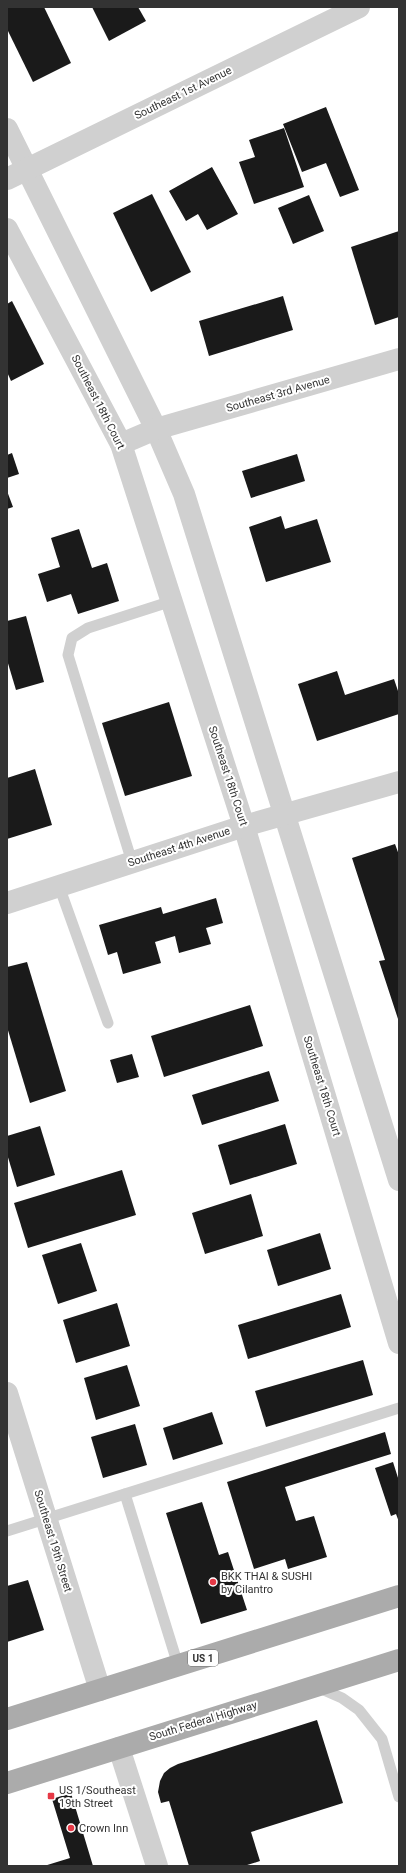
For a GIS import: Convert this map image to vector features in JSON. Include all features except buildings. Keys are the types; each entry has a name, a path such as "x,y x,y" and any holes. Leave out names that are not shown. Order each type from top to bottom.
{"main road":[{"name":"US 1","path":"7,1719 399,1596"},
{"name":"South Federal Highway","path":"7,1783 399,1660"}],"street":[{"name":"Southeast 1st Avenue","path":"7,178 360,7"},
{"path":"7,128 156,430 184,494 399,1180"},
{"name":"Southeast 18th Court","path":"7,228 121,444 244,826 399,1343"},
{"name":"Southeast 3rd Avenue","path":"121,444 156,430 399,359"},
{"name":"Southeast 4th Avenue","path":"7,903 244,826 399,782"},
{"name":"Southeast 19th Street","path":"7,1392 100,1690"},
{"path":"119,1748 157,1866"}],"lane":[{"path":"132,862 68,655 72,638 88,628 172,601"},
{"path":"59,886 108,1023"},
{"path":"7,1531 399,1408"},
{"path":"125,1494 178,1666"},
{"path":"315,1686 342,1698 359,1710 382,1739 399,1797"}],"place":[{"name":"BKK THAI & SUSHI by Cilantro","path":"213,1582"},
{"name":"US 1/Southeast 19th Street","path":"51,1796"},
{"name":"Crown Inn","path":"71,1828"}]}
